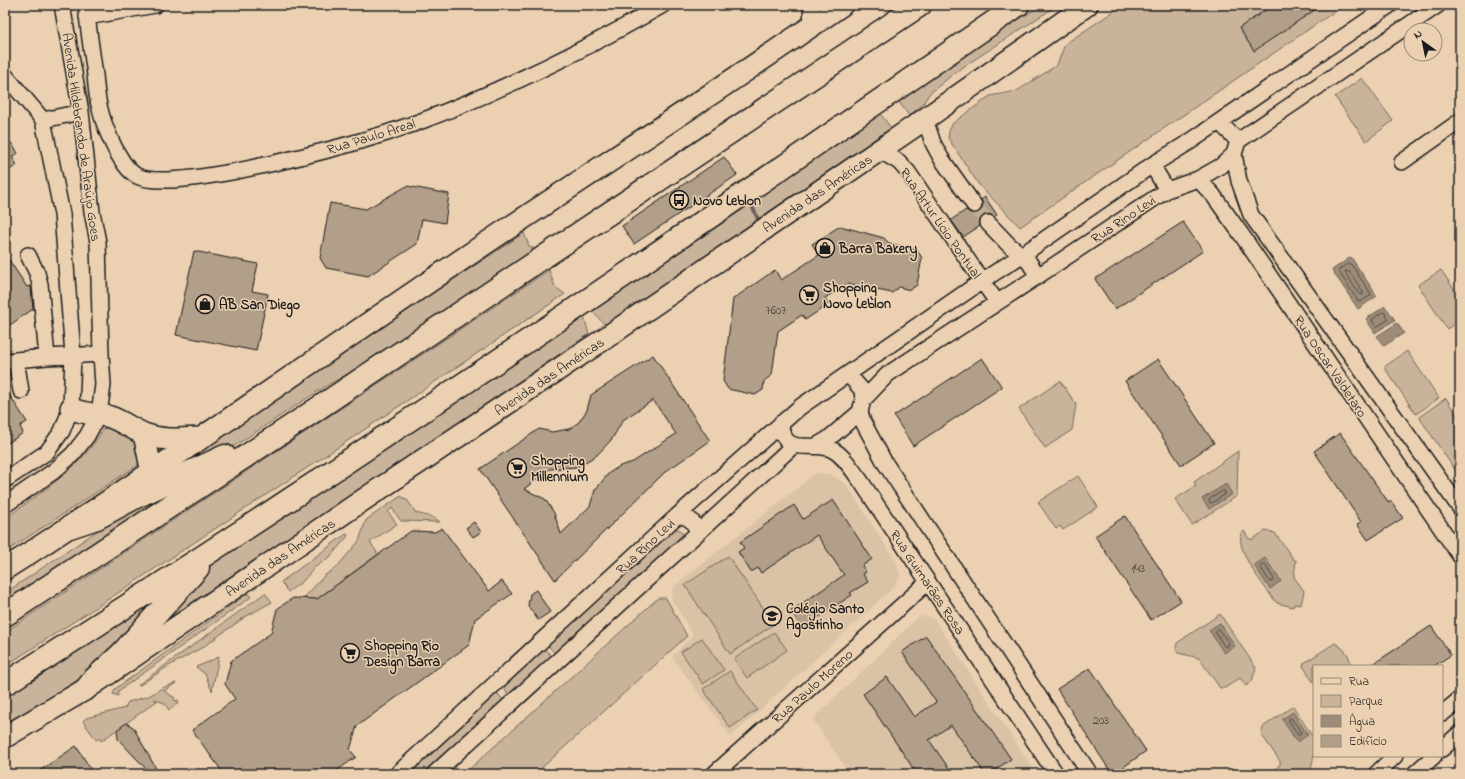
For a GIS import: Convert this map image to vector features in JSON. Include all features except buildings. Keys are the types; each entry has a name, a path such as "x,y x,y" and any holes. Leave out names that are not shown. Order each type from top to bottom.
{"highway":[{"path":"5,615 293,425 920,5"},
{"path":"5,684 219,546 840,128 1018,5"},
{"path":"70,527 97,518 136,497 233,453 272,429 293,425"},
{"path":"86,689 94,679 122,653 219,546"}],"main road":[{"path":"5,569 152,472 465,257 842,5"},
{"name":"Avenida das Américas","path":"5,738 86,689 610,335 925,119 1087,5"},
{"path":"71,408 81,412 99,414 113,418 144,434 159,438 200,438"},
{"path":"144,434 152,472"}],"street":[{"name":"Avenida Hildebrando de Araújo Goes","path":"62,5 82,112 92,212 98,242 103,385 99,414"},
{"path":"86,11 155,5"},
{"name":"Rua Paulo Areal","path":"99,106 118,154 127,167 138,176 150,179 174,180 207,177 294,159 423,121 462,105 549,65 616,32 663,5"},
{"path":"811,5 812,26"},
{"name":"Rua Rino Levi","path":"397,774 677,516 800,407 1152,165 1219,122 1390,5"},
{"name":"Rua Rino Levi","path":"816,446 828,439 861,406 888,374 1167,190 1198,178 1221,166 1236,148 1438,5"},
{"name":"Avenida Hildebrando de Araújo Goes","path":"86,11 99,106"},
{"path":"5,75 42,120 62,214 73,355 71,408 62,431 47,452 5,480"},
{"path":"42,120 82,112"},
{"path":"925,119 933,143 941,158 974,205"},
{"path":"1402,162 1460,121"},
{"path":"1219,122 1236,148"},
{"name":"Rua Oscar Valdetaro","path":"1236,148 1239,181 1251,215 1460,508"},
{"name":"Rua Artur Lício Pontual","path":"879,150 899,162 908,172 997,302"},
{"path":"1152,165 1167,190"},
{"name":"Rua Oscar Valdetaro","path":"1198,178 1213,195 1241,234 1460,556"},
{"path":"988,223 1009,246 1022,255 1033,266 1038,276"},
{"path":"28,255 37,273 40,284 47,357"},
{"path":"21,391 11,360 101,354"},
{"name":"Rua Guimarães Rosa","path":"848,374 862,390 861,406 863,422 889,470 1090,774"},
{"path":"5,505 54,471 73,454 87,436 99,414"},
{"path":"698,533 794,445 784,437 781,430 781,423"},
{"name":"Rua Guimarães Rosa","path":"794,445 816,446 831,450 844,459 860,480 1056,774"},
{"name":"Rua Rino Levi","path":"434,774 698,533 695,524 691,519 685,516 677,516"},
{"name":"Rua Paulo Moreno","path":"714,774 928,582"},
{"path":"496,684 504,694 514,701"},
{"path":"1443,713 1460,699"},
{"path":"1443,748 1460,732"},
{"path":"1376,774 1394,757"},
{"path":"1414,774 1433,757"}],"shaded area":[{"name":"Colégio Santo Agostinho","path":"816,473 830,474 846,484 896,561 900,575 895,586 731,737 672,657 693,635 671,598 674,586"},
{"path":"927,616 935,620 1033,769 1032,774 850,774 814,721 814,718 917,618"}],"green space":[{"path":"1042,5 1058,5 957,71 929,94 923,104 909,116 897,99 879,112 891,128 606,324 603,323 591,310 718,220 751,204 758,190 962,52"},
{"path":"1123,5 1344,5 1020,227 979,185 948,138 949,131 953,123 990,96 1017,91 1057,65 1065,44"},
{"path":"1362,78 1393,121 1366,141 1335,97"},
{"path":"524,233 529,246 540,252 402,343 321,389 236,445 144,488 366,337"},
{"path":"549,270 555,287 565,294 343,444 5,666 5,632"},
{"path":"1441,270 1460,298 1460,320 1447,329 1418,285"},
{"path":"575,312 585,320 589,334 333,507 132,653 202,571"},
{"path":"1407,351 1439,398 1416,414 1384,367"},
{"path":"1060,381 1076,404 1072,430 1045,448 1019,409"},
{"path":"1446,398 1460,420 1460,467 1455,470 1419,417"},
{"path":"112,426 139,438 141,452 138,465 5,552 5,519 46,489 72,467 84,456 103,429"},
{"path":"1238,451 1237,496 1192,525 1175,499 1196,486 1194,482"},
{"path":"213,466 5,607 5,593 106,525"},
{"path":"1078,476 1098,507 1063,530 1060,526 1056,529 1038,502"},
{"path":"401,496 408,501 416,513 431,517 440,522 401,521 392,508 388,512 397,524 370,542 378,554 317,599 303,599 324,576 337,567 359,541 366,520"},
{"path":"678,529 684,536 556,654 549,647 548,644 672,530"},
{"path":"1244,531 1249,539 1253,539 1265,531 1275,533 1294,560 1296,560 1294,577 1304,591 1301,605 1294,604 1293,607 1277,603 1272,597 1255,574 1244,554 1241,545 1241,537"},
{"path":"346,534 348,535 347,537 330,557 315,567 303,581 288,592 281,582"},
{"path":"728,556 774,624 730,654 685,585"},
{"path":"169,586 100,666 46,700 5,723 5,689"},
{"path":"248,593 251,597 118,691 118,696 113,694 115,689"},
{"path":"265,593 272,602 245,617 203,647 138,685"},
{"path":"658,598 666,598 687,636 535,774 464,774"},
{"path":"1220,614 1256,668 1252,681 1246,686 1240,678 1225,688 1220,688 1199,658 1178,653 1176,649 1177,643"},
{"path":"774,632 787,650 747,678 734,659"},
{"path":"702,638 724,670 703,684 681,652"},
{"path":"1335,643 1341,647 1350,659 1350,665 1313,665 1313,681 1303,666 1304,663"},
{"path":"544,648 554,659 515,695 506,692 503,684"},
{"path":"219,656 212,691 205,674 196,667"},
{"path":"730,671 757,710 730,728 703,689"},
{"path":"176,683 164,691 175,698 175,701 178,700 179,702 169,710 164,703 154,699 157,701 101,741 99,738 96,740 83,721 86,718 125,708 128,702 149,696 162,688"},
{"path":"496,691 501,698 508,701 428,774 404,774"},
{"path":"1293,706 1313,737 1314,757 1310,774 1272,774 1271,772 1280,765 1280,761 1261,734 1263,727"}],"water":[{"path":"1351,257 1377,296 1358,309 1332,270"},
{"path":"1385,306 1395,320 1375,333 1366,319"},
{"path":"1397,323 1404,333 1384,346 1377,336"},
{"path":"1226,484 1232,494 1209,509 1202,499"},
{"path":"1265,558 1281,581 1270,589 1254,565"},
{"path":"1220,623 1235,646 1224,653 1209,630"},
{"path":"1293,712 1308,735 1297,742 1282,719"}],"waterway":[{"path":"751,204 758,219"}],"tunnel":[{"path":"974,205 988,223"}],"place":[{"name":"Novo Leblon","path":"679,200"},
{"name":"Barra Bakery","path":"825,248"},
{"name":"Shopping Novo Leblon","path":"809,295"},
{"name":"AB San Diego","path":"205,304"},
{"name":"Shopping Millennium","path":"517,468"},
{"name":"Colégio Santo Agostinho","path":"772,616"},
{"name":"Shopping Rio Design Barra","path":"350,653"}]}
